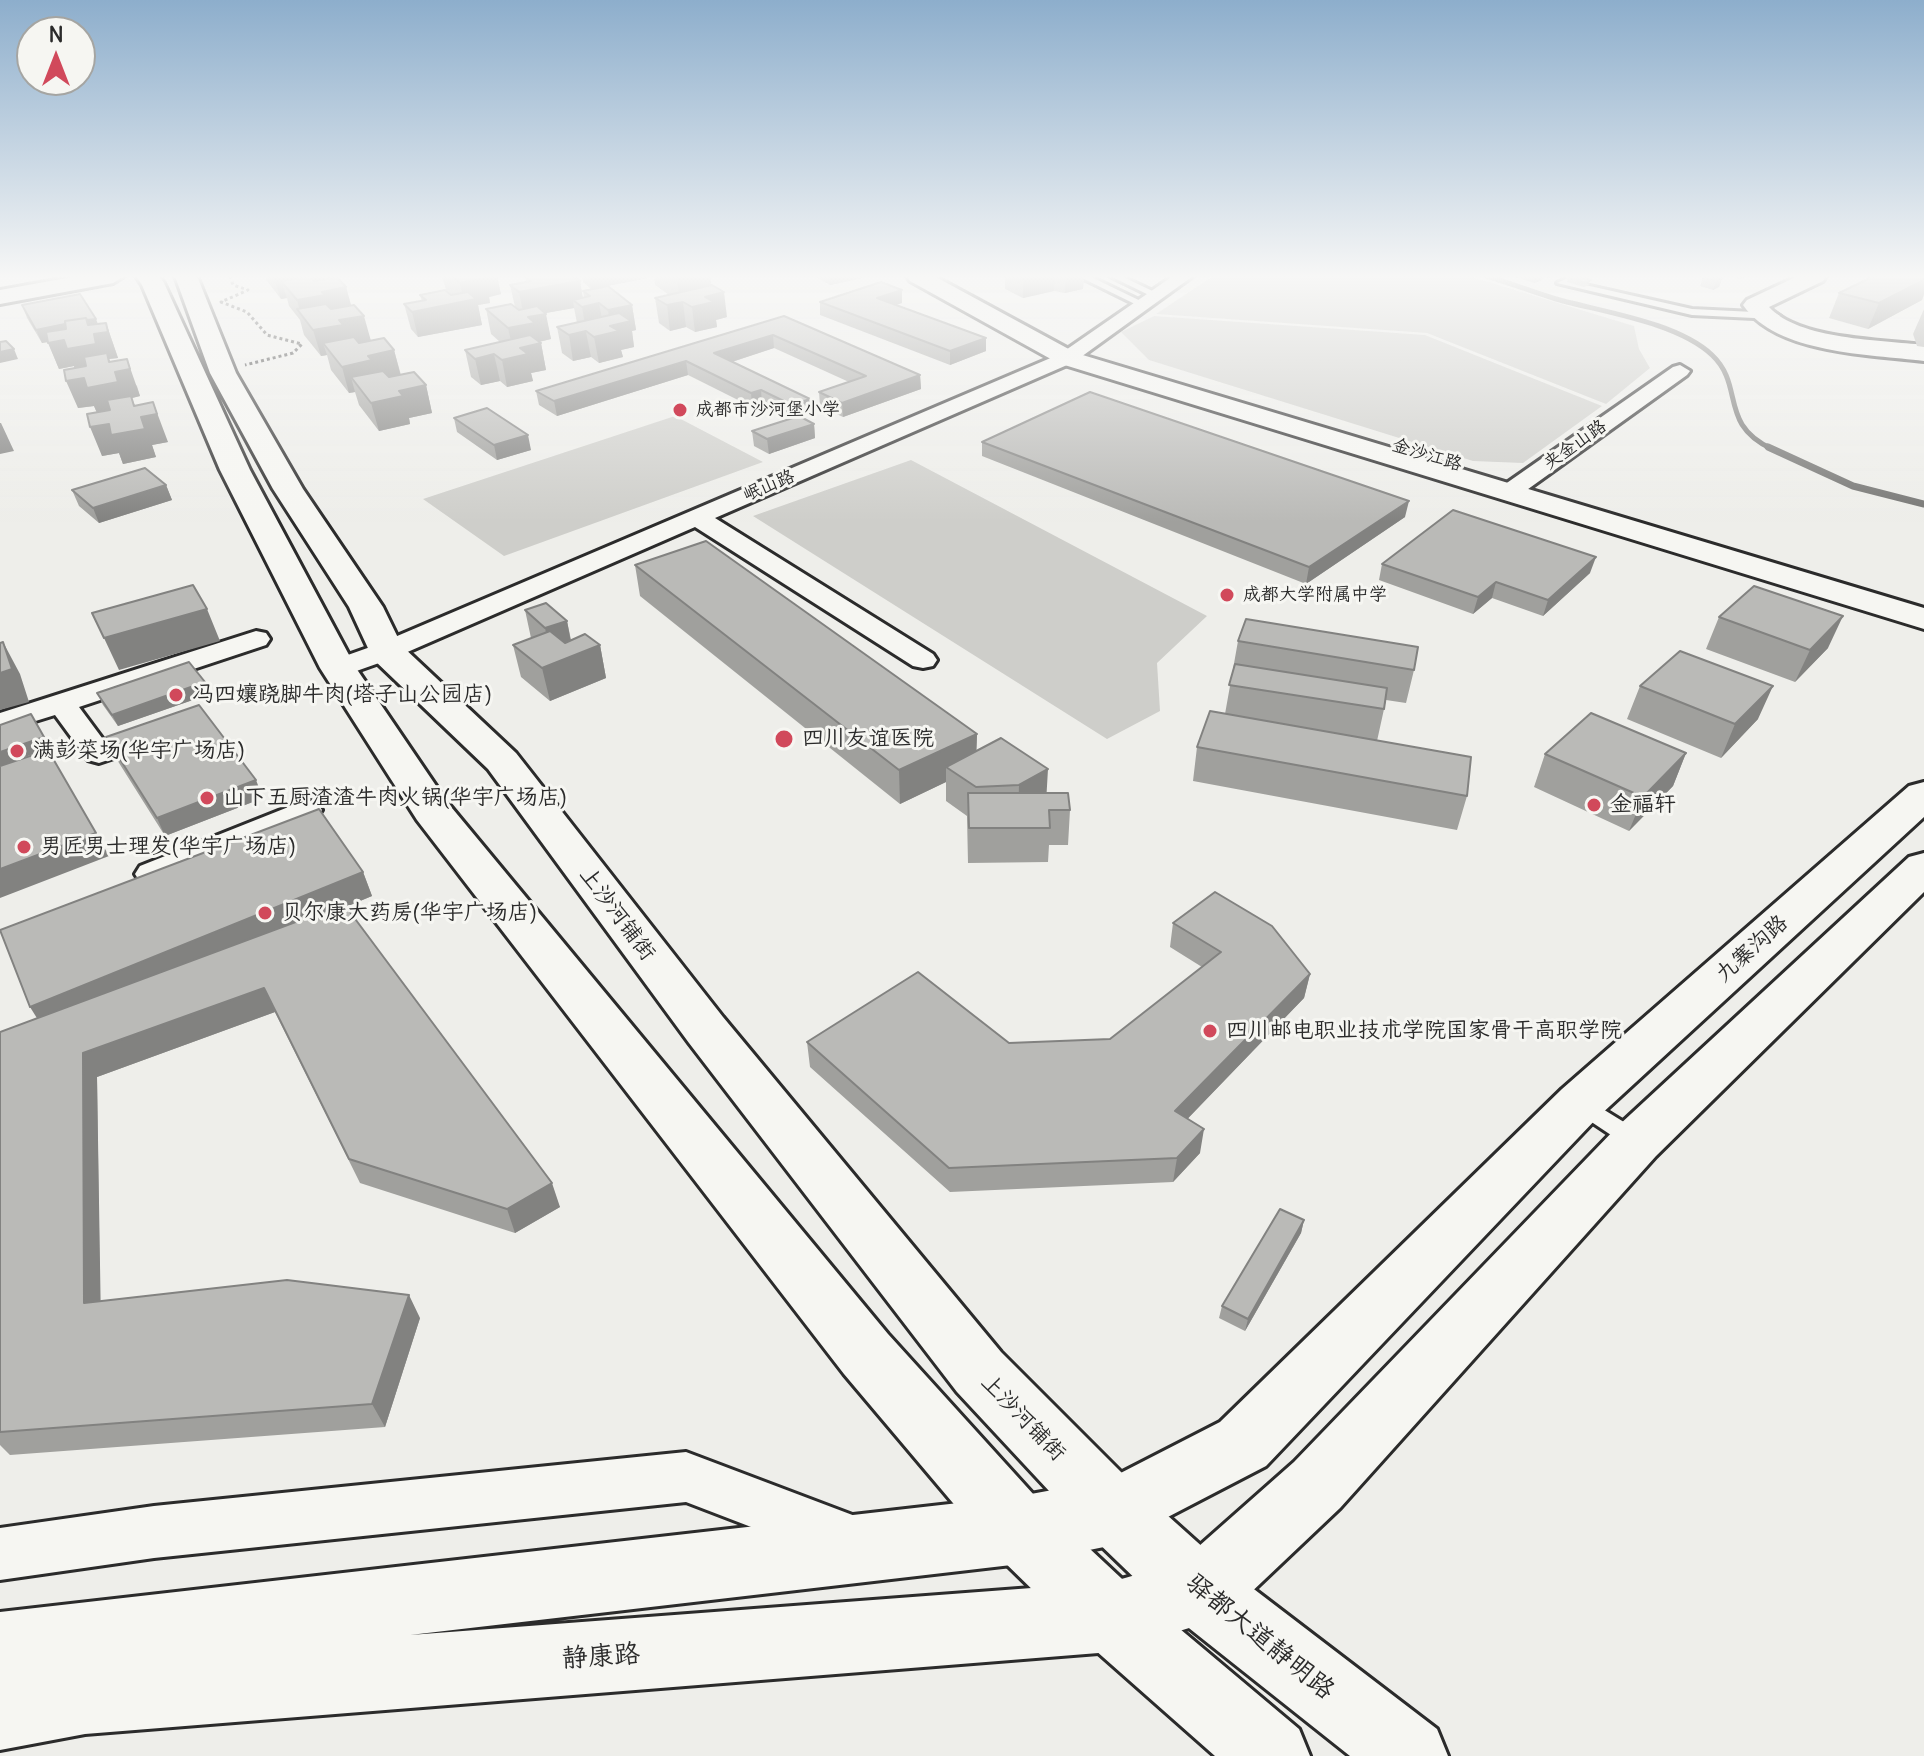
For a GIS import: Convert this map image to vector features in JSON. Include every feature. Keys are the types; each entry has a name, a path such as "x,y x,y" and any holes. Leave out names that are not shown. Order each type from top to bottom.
{"main road":[{"path":"186,358 235,470 338,668 432,811 866,1354 1020,1530 1111,1617 1272,1756"},
{"name":"上沙河铺街","path":"217,358 288,489 366,607 386,651 502,761 706,1030 979,1372 1114,1512"},
{"name":"金沙江路","path":"1096,358 1128,365 1924,619"},
{"name":"金沙江路","path":"1515,488 1924,604"},
{"name":"九寨沟路","path":"1114,1512 1243,1444 1580,1103 1924,795"},
{"path":"1200,1592 1317,1485 1637,1141 1924,867"},
{"path":"0,1648 1020,1530 1114,1512"},
{"name":"驿都大道静明路","path":"1114,1512 1200,1592 1410,1756"},
{"name":"静康路","path":"0,1713 85,1697 1111,1617 1200,1592"}],"street":[{"name":"岷山路","path":"338,668 386,651 1063,358"},
{"name":"夹金山路","path":"1515,488 1680,371"},
{"path":"696,517 923,660"},
{"path":"0,723 256,639"},
{"path":"61,703 99,754 154,735"},
{"path":"117,889 306,810"},
{"path":"0,1554 154,1532 686,1477 871,1547"}],"lane":[{"path":"1580,1103 1637,1141"}],"path":[{"path":"223,373 269,358"}],"shaded area":[{"path":"1147,358 1482,358 1602,406 1523,463 1473,461"},
{"path":"1490,358 1644,358 1650,368 1606,404"},
{"path":"675,416 763,462 504,556 423,499"},
{"path":"911,460 1207,616 1157,663 1160,711 1107,739 753,516"}],"building":[{"path":"84,358 108,358 109,362 127,359 130,369 115,372 118,382 87,388 84,378 66,381 64,370 86,366"},
{"path":"335,358 372,360 342,367"},
{"path":"645,358 724,358 810,399 792,405 761,390 751,393 686,361 554,401 536,391"},
{"path":"825,358 881,358 920,375 842,403 819,392 866,376"},
{"path":"383,371 389,377 414,372 426,385 399,391 403,396 371,403 351,377"},
{"path":"1090,392 1409,501 1309,567 982,442"},
{"path":"131,396 134,406 153,402 157,414 141,417 145,429 111,435 109,424 90,427 87,414 110,410 107,400"},
{"path":"487,408 528,435 494,445 454,418"},
{"path":"799,416 814,424 767,439 752,431"},
{"path":"145,468 166,485 93,508 72,490"},
{"path":"1453,510 1596,557 1548,600 1496,582 1478,597 1382,564"},
{"path":"706,541 977,734 899,770 635,565"},
{"path":"193,585 207,609 104,638 92,613"},
{"path":"1754,586 1843,616 1810,650 1719,617"},
{"path":"546,603 567,621 545,628 525,610"},
{"path":"1246,619 1418,647 1414,670 1238,641"},
{"path":"550,631 565,643 585,634 600,645 542,668 513,645"},
{"path":"3,642 12,669 0,673 0,643"},
{"path":"1680,651 1773,686 1735,724 1640,686"},
{"path":"189,662 205,682 112,715 97,693"},
{"path":"1235,664 1387,688 1384,709 1229,685"},
{"path":"199,705 256,780 157,818 106,737"},
{"path":"1210,711 1471,757 1467,796 1197,747"},
{"path":"1591,713 1686,753 1643,797 1545,754"},
{"path":"31,714 44,737 0,752 0,725"},
{"path":"1001,738 1048,769 1019,785 976,787 946,767"},
{"path":"48,750 96,833 0,869 0,766"},
{"path":"968,793 1068,793 1070,810 1049,810 1050,828 969,828"},
{"path":"319,809 363,872 30,1007 0,930"},
{"name":"四川邮电职业技术学院国家骨干高职学院","path":"1215,892 1272,926 1310,974 1175,1111 1204,1129 1177,1158 949,1168 807,1042 918,972 1009,1043 1110,1039 1221,952 1173,923"},
{"path":"344,904 552,1183 507,1209 349,1159 264,988 83,1053 84,1303 287,1280 409,1295 372,1404 0,1432 0,1032"},
{"path":"1280,1209 1304,1220 1248,1319 1222,1306"}],"waterway":[{"path":"1714,358 1728,379 1744,428 1771,448"},
{"path":"1771,448 1853,486 1924,504"}],"place":[{"name":"成都市沙河堡小学","path":"680,410"},
{"name":"成都大学附属中学","path":"1227,595"},
{"name":"冯四孃跷脚牛肉(塔子山公园店)","path":"176,695"},
{"name":"四川友谊医院","path":"784,739"},
{"name":"满彭菜场(华宇广场店)","path":"17,751"},
{"name":"山下五厨渣渣牛肉火锅(华宇广场店)","path":"207,798"},
{"name":"金福轩","path":"1594,805"},
{"name":"男匠男士理发(华宇广场店)","path":"24,847"},
{"name":"贝尔康大药房(华宇广场店)","path":"265,913"},
{"name":"四川邮电职业技术学院国家骨干高职学院","path":"1210,1031"}]}
